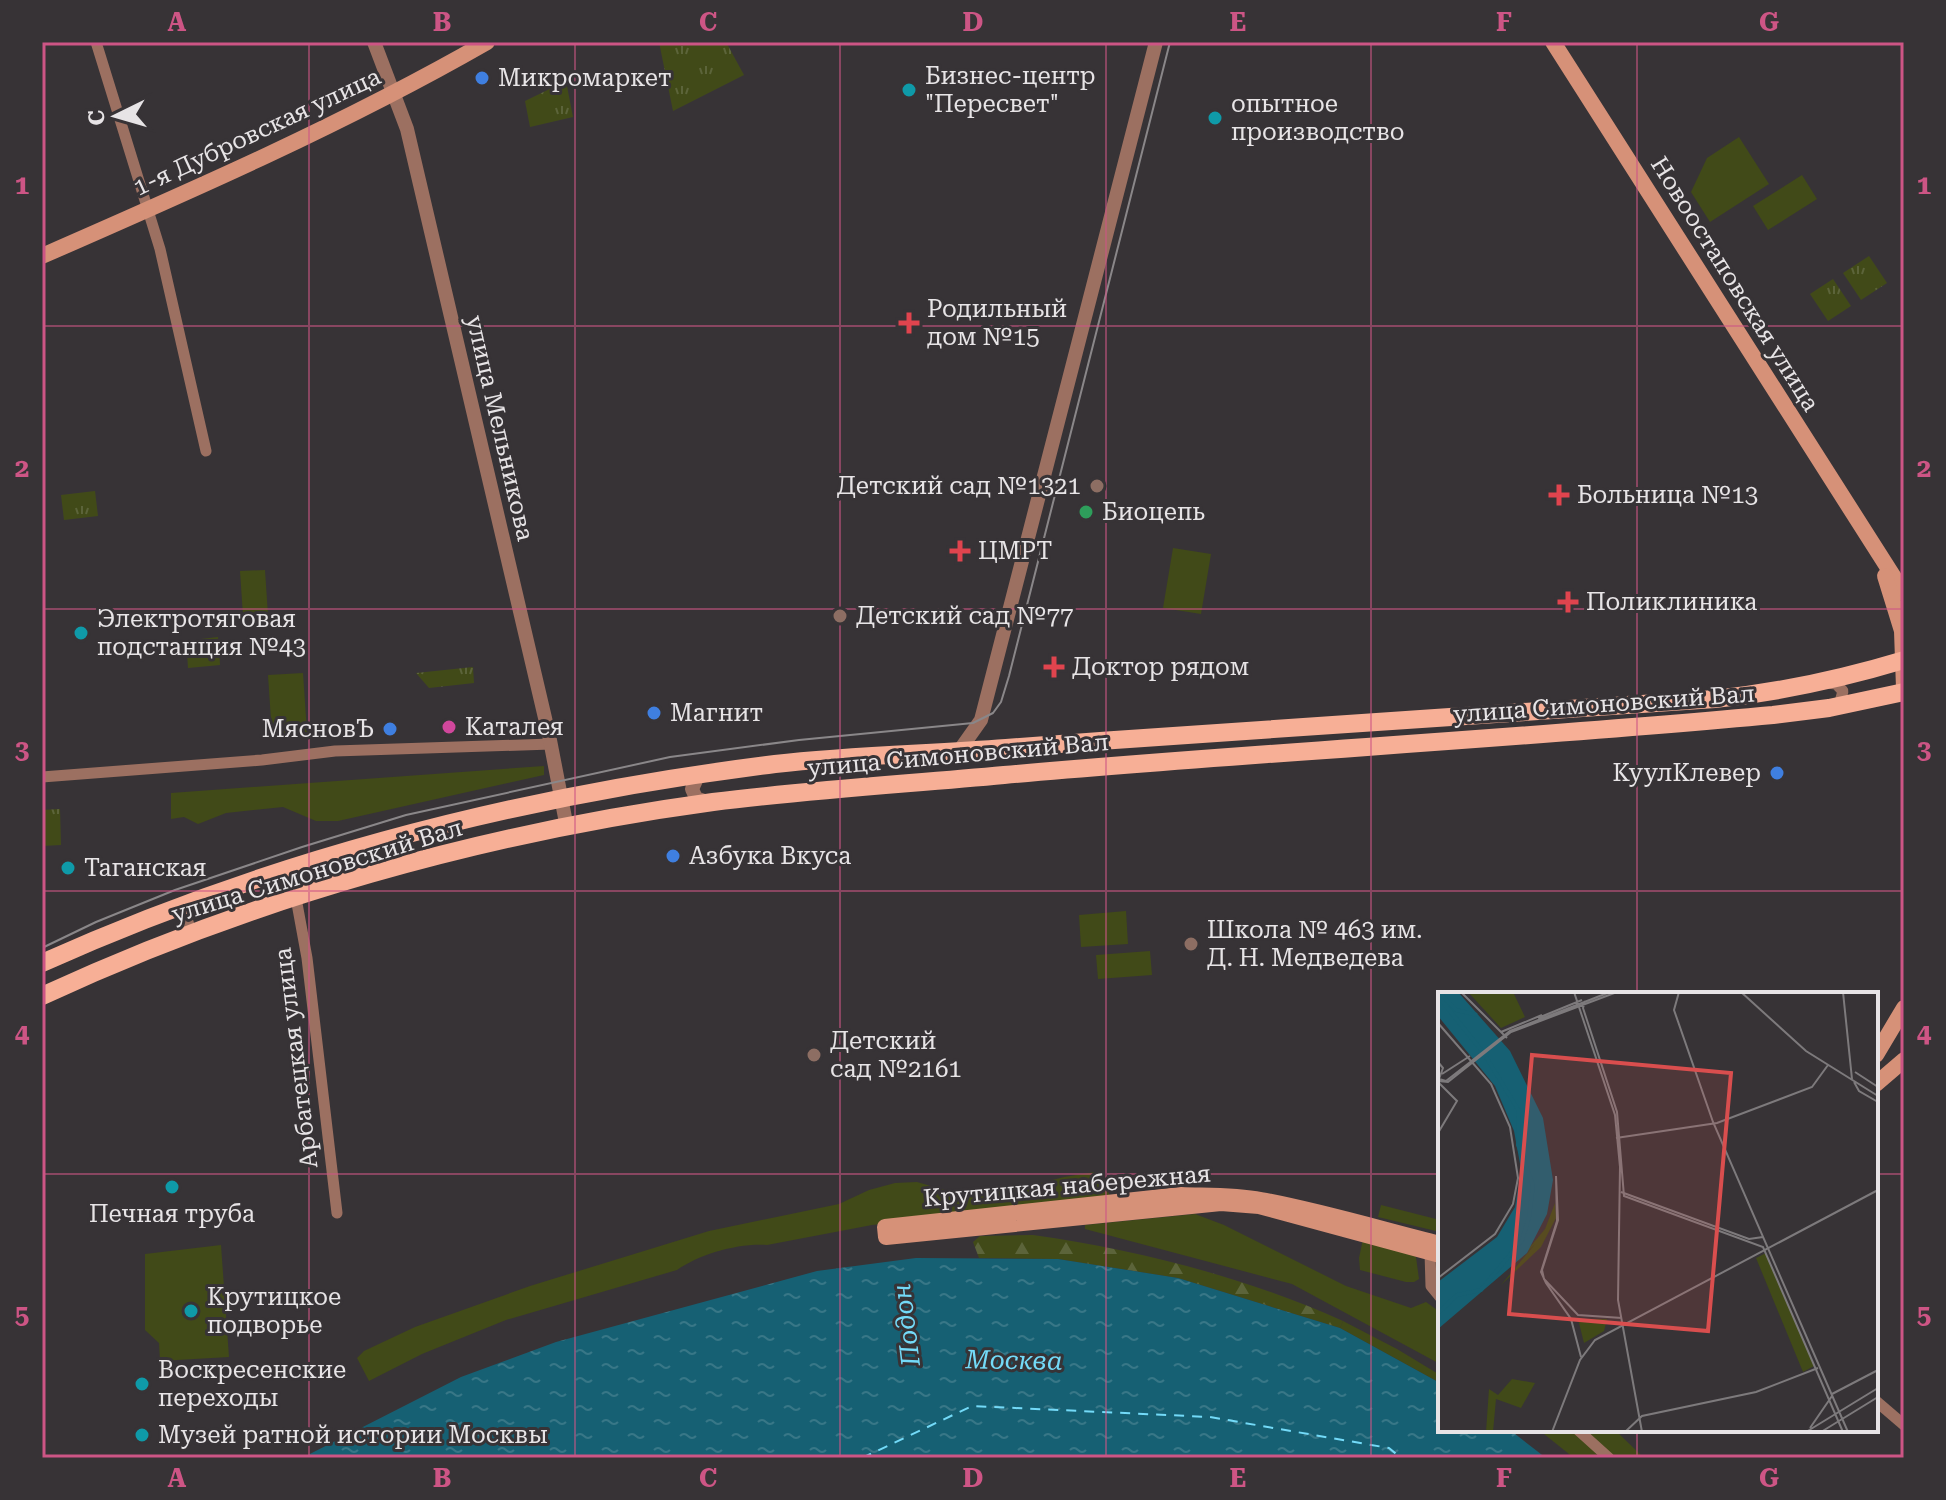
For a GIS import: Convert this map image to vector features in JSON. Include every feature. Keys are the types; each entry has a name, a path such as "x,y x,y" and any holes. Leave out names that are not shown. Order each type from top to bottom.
{"main road":[{"name":"1-я Дубровская улица","path":"42,256 148,210 396,93 487,42"},
{"name":"Новоостаповская улица","path":"1553,42 1904,593"},
{"name":"Новоостаповская улица","path":"1876,551 1899,614 1904,690"},
{"name":"улица Симоновский Вал","path":"42,963 166,912 392,839 560,799 706,774 779,764 1169,735 1715,699 1825,682 1904,660"},
{"name":"улица Симоновский Вал","path":"42,996 177,939 399,866 567,828 710,803 1170,761 1697,722 1829,708 1904,690"},
{"path":"1878,1052 1904,1008"},
{"path":"1878,1082 1904,1060"},
{"name":"Крутицкая набережная","path":"886,1232 1181,1195 1217,1196 1258,1199 1435,1248"}],"street":[{"path":"96,42 160,249 206,451"},
{"name":"улица Мельникова","path":"374,42 396,93 407,129 551,744 567,828"},
{"path":"959,751 981,720 1156,42"},
{"path":"1825,682 1836,684 1843,691 1840,702 1829,708"},
{"path":"981,720 1002,749 992,753 988,763 992,771 1003,776"},
{"path":"1169,735 1179,738 1183,746 1181,755 1170,761"},
{"path":"42,777 262,760 335,751 551,744"},
{"path":"706,774 697,778 692,789 696,798 710,803"},
{"path":"246,884 236,892 236,902 243,910 255,911"},
{"name":"Арбатецкая улица","path":"296,898 307,958 337,1213"},
{"path":"166,912 180,911 188,918 187,930 177,939"},
{"path":"1435,1248 1431,1286 1438,1295"},
{"path":"1878,1403 1904,1425"},
{"path":"1580,1432 1609,1458"}],"green space":[{"path":"659,42 726,42 744,75 673,111"},
{"path":"566,81 573,117 530,127 525,101"},
{"path":"1739,137 1769,184 1710,222 1691,192 1707,158"},
{"path":"1802,175 1817,199 1768,230 1753,206"},
{"path":"1869,256 1887,283 1861,300 1843,273"},
{"path":"1833,279 1851,306 1828,321 1810,294"},
{"path":"95,491 98,516 64,520 61,495"},
{"path":"1173,548 1211,554 1201,614 1163,608"},
{"path":"265,570 268,615 243,616 240,571"},
{"path":"218,637 220,665 188,668 187,652 201,651 201,639"},
{"path":"473,667 474,683 429,688 416,673"},
{"path":"303,673 307,732 272,735 268,675"},
{"path":"544,766 544,775 338,821 316,821 283,807 226,813 198,824 184,817 171,819 171,793"},
{"path":"60,809 61,845 42,846 42,810"},
{"path":"1126,911 1128,944 1081,947 1079,915"},
{"path":"1150,951 1152,975 1098,979 1096,955"},
{"path":"1095,1172 1107,1184 1110,1198 872,1225 767,1245 732,1248 697,1259 677,1270 506,1320 422,1354 369,1381 357,1358 364,1351 415,1327 530,1286 709,1231 839,1204 869,1190 895,1183 917,1182 955,1193 975,1194"},
{"path":"1381,1205 1438,1219 1438,1232 1378,1217"},
{"path":"1195,1214 1224,1225 1346,1286 1411,1308 1426,1302 1438,1311 1438,1363 1292,1284 1085,1229 1085,1225"},
{"path":"1033,1235 1191,1267 1268,1291 1343,1321 1340,1328 1178,1278 1058,1259 979,1258 973,1242 980,1236"},
{"path":"1363,1239 1407,1251 1416,1257 1419,1279 1406,1282 1360,1270"},
{"path":"221,1245 229,1357 160,1361 159,1343 145,1330 145,1254"},
{"path":"1343,1321 1397,1349 1438,1374 1438,1382 1340,1328"},
{"path":"1542,1432 1617,1432 1644,1458 1574,1458"}],"water":[{"path":"916,1258 1058,1259 1178,1278 1340,1328 1438,1382 1438,1432 1513,1432 1546,1458 302,1458 461,1377 556,1342 817,1271"}],"ferry route":[{"path":"862,1458 972,1406 1210,1417 1389,1448 1401,1458"}],"tram line":[{"path":"42,948 175,890 406,815 670,757 799,740 973,723 993,713 1001,702 1009,676 1170,42"}],"place":[{"name":"Микромаркет","path":"482,78"},
{"name":"Бизнес-центр \"Пересвет\"","path":"909,90"},
{"name":"опытное производство","path":"1215,118"},
{"name":"Родильный дом №15","path":"909,323"},
{"name":"Детский сад №1321","path":"1097,486"},
{"name":"Больница №13","path":"1559,495"},
{"name":"Биоцепь","path":"1086,512"},
{"name":"ЦМРТ","path":"960,551"},
{"name":"Поликлиника","path":"1568,602"},
{"name":"Детский сад №77","path":"840,616"},
{"name":"Электротяговая подстанция №43","path":"81,633"},
{"name":"Доктор рядом","path":"1054,667"},
{"name":"Магнит","path":"654,713"},
{"name":"Каталея","path":"449,727"},
{"name":"МясновЪ","path":"390,729"},
{"name":"КуулКлевер","path":"1777,773"},
{"name":"Азбука Вкуса","path":"673,856"},
{"name":"Таганская","path":"68,868"},
{"name":"Школа № 463 им. Д. Н. Медведева","path":"1191,944"},
{"name":"Детский сад №2161","path":"814,1055"},
{"name":"Печная труба","path":"172,1187"},
{"name":"Крутицкое подворье","path":"191,1311"},
{"name":"Воскресенские переходы","path":"142,1384"},
{"name":"Музей ратной истории Москвы","path":"142,1435"}],"water label":[{"name":"Подон","path":"906,1325"},
{"name":"Москва","path":"1014,1360"}]}
